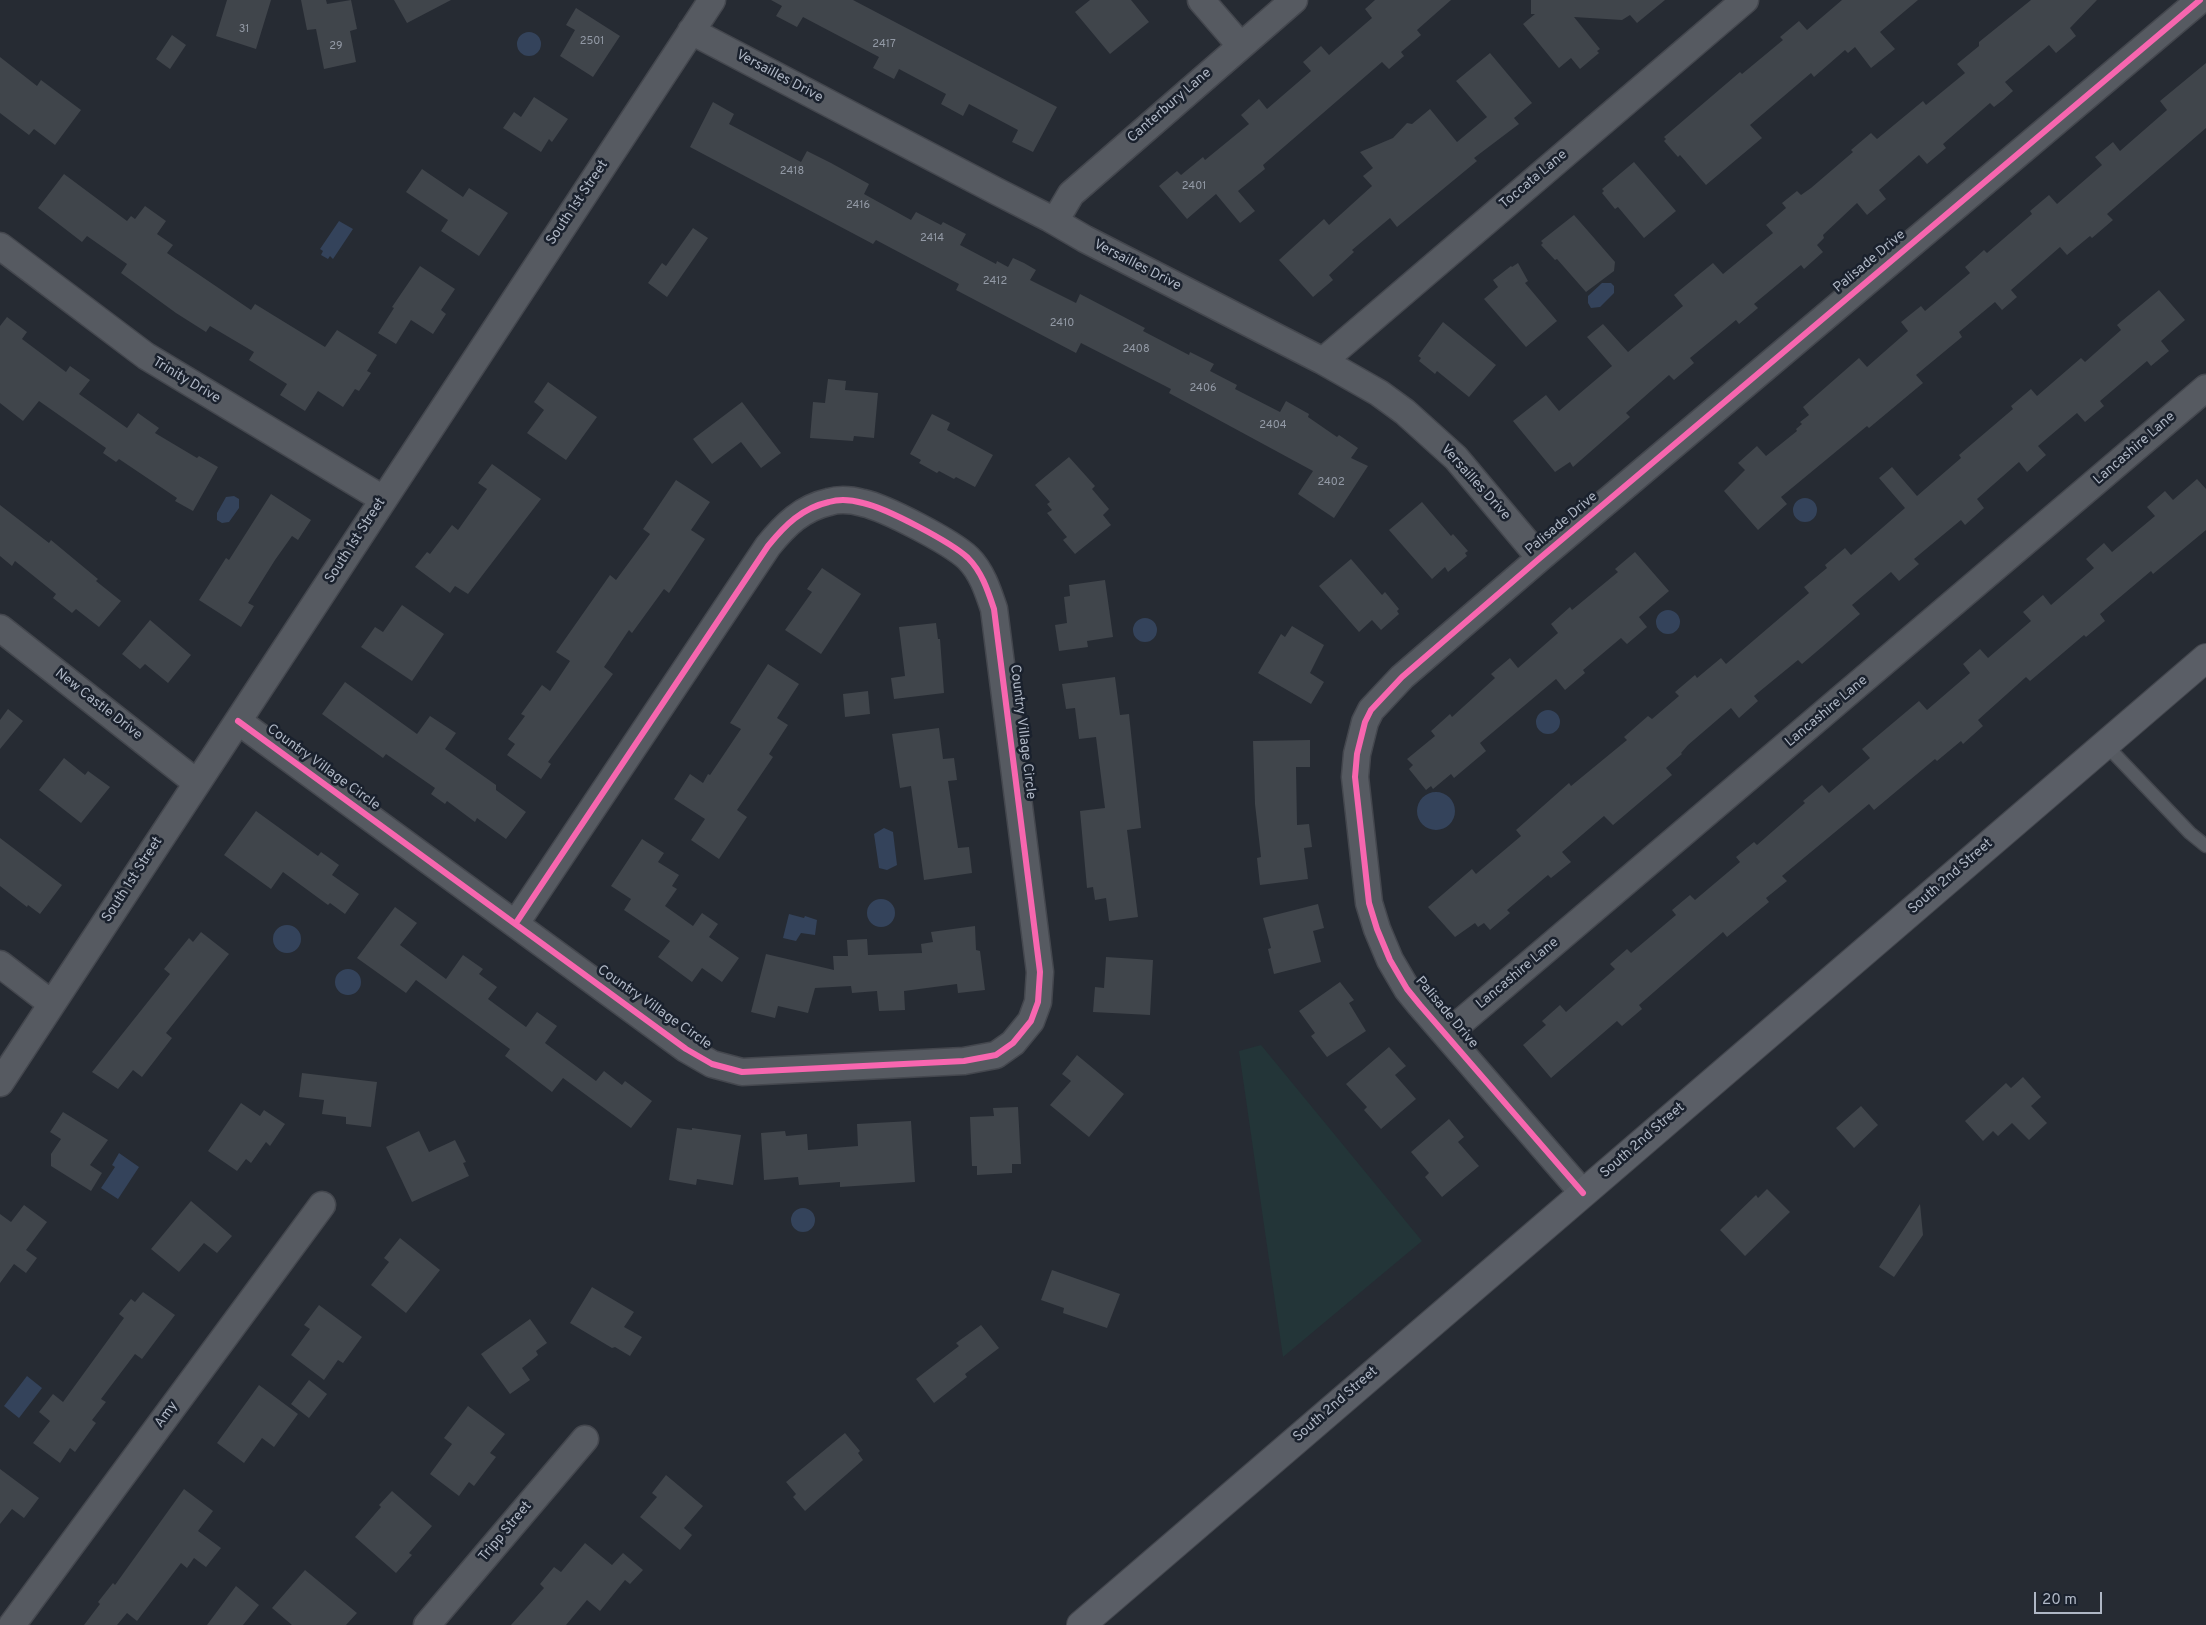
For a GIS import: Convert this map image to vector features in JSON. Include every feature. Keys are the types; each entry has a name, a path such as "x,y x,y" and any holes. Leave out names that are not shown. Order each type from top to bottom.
{"main road":[{"name":"South 2nd Street","path":"1081,1625 2206,658"}],"street":[{"name":"South 1st Street","path":"0,1083 196,782 712,0"},
{"path":"1201,0 1240,45"},
{"name":"Canterbury Lane","path":"1055,221 1071,194 1294,0"},
{"name":"Toccata Lane","path":"1322,361 1746,0"},
{"name":"Palisade Drive","path":"1583,1193 1407,989 1390,960 1369,903 1355,777 1357,754 1365,722 1381,698 1402,678 1540,558 2200,0"},
{"name":"Versailles Drive","path":"691,30 1055,221 1085,239 1322,361 1379,393 1423,428 1456,458 1540,558"},
{"name":"Trinity Drive","path":"0,246 146,356 384,499"},
{"name":"Lancashire Lane","path":"1447,1034 2206,388"},
{"name":"Country Village Circle","path":"238,721 686,1049 712,1064 742,1072 964,1061 996,1055 1013,1043 1031,1021 1038,1002 1040,972 994,609 988,589 968,558 934,536 863,503 849,500 830,501 808,509 786,524 768,546 516,923"},
{"name":"New Castle Drive","path":"0,628 196,782"},
{"path":"0,964 52,1004"},
{"name":"Amy","path":"12,1625 322,1205"},
{"name":"Tripp Street","path":"427,1625 585,1439"}],"lane":[{"path":"2105,744 2190,833 2206,846"}],"shaded area":[{"path":"1261,1045 1422,1241 1283,1357 1239,1051"}],"water":[{"path":"529,32 538,35 541,44 538,53 529,56 520,53 517,44 520,35"},
{"path":"339,221 353,229 333,259 330,256 328,259 321,255 323,251 320,249"},
{"path":"1602,283 1611,283 1614,286 1614,293 1600,307 1591,308 1588,303 1588,296"},
{"path":"234,496 239,499 239,508 229,522 222,523 217,520 217,513 226,497"},
{"path":"1805,498 1814,501 1817,510 1814,519 1805,522 1796,519 1793,510 1796,501"},
{"path":"1668,610 1677,613 1680,622 1677,631 1668,634 1659,631 1656,622 1659,613"},
{"path":"1145,618 1154,621 1157,630 1154,639 1145,642 1136,639 1133,630 1136,621"},
{"path":"1548,710 1557,713 1560,722 1557,731 1548,734 1539,731 1536,722 1539,713"},
{"path":"1436,792 1449,798 1455,811 1449,824 1436,830 1423,824 1417,811 1423,798"},
{"path":"884,828 893,832 897,865 887,870 879,868 874,834"},
{"path":"881,899 891,903 895,913 891,923 881,927 871,923 867,913 871,903"},
{"path":"789,914 817,920 815,935 801,933 796,941 783,938"},
{"path":"287,925 297,929 301,939 297,949 287,953 277,949 273,939 277,929"},
{"path":"348,969 357,973 361,982 357,991 348,995 339,991 335,982 339,973"},
{"path":"119,1153 139,1167 118,1199 101,1188 115,1167 112,1165"},
{"path":"803,1208 812,1211 815,1220 812,1229 803,1232 794,1229 791,1220 794,1211"},
{"path":"27,1376 42,1388 19,1418 4,1406"}],"building":[{"path":"227,0 271,0 256,49 216,36"},
{"path":"301,0 326,0 327,4 351,0 357,29 350,31 356,62 324,69 316,29 307,30"},
{"path":"394,0 451,0 407,23"},
{"path":"771,0 853,0 1057,107 1033,152 1012,142 1018,130 969,104 963,116 941,104 946,94 899,69 894,79 873,68 879,57 803,17 797,27 776,16 782,6"},
{"path":"1090,0 1131,0 1149,22 1110,54 1075,12"},
{"path":"1375,0 1451,0 1417,30 1421,35 1401,52 1404,56 1389,69 1382,62 1263,165 1265,169 1238,191 1255,211 1240,223 1216,194 1187,219 1159,186 1177,171 1181,175 1203,157 1205,160 1249,124 1241,115 1259,99 1267,109 1311,71 1303,62 1321,46 1329,55 1372,18 1365,9"},
{"path":"1531,0 1665,0 1637,23 1630,15 1622,20 1574,17 1600,49 1597,51 1599,53 1580,69 1571,58 1559,68 1523,24 1535,14 1531,14"},
{"path":"1842,0 1918,0 1880,32 1895,49 1871,68 1855,47 1848,53 1845,50 1814,77 1811,73 1750,125 1762,138 1706,185 1680,155 1678,157 1664,141 1666,139 1664,137 1740,72 1742,74 1783,40 1780,37 1799,21 1807,30"},
{"path":"2031,0 2097,0 2070,28 2076,36 2056,53 2049,45 2005,82 2013,91 2003,100 1994,107 1990,103 1943,144 1946,148 1927,164 1919,155 1879,190 1886,199 1867,215 1857,203 1823,235 1824,238 1817,245 1823,252 1804,269 1801,265 1754,304 1758,308 1739,324 1736,320 1690,358 1694,363 1674,380 1669,375 1626,413 1630,417 1573,467 1570,462 1555,472 1513,421 1546,395 1559,411 1612,366 1587,337 1603,324 1628,352 1683,306 1674,295 1713,263 1723,274 1773,233 1766,225 1786,208 1782,203 1797,191 1801,195 1811,188 1853,152 1851,150 1871,133 1877,139 1923,101 1926,105 1965,73 1957,64 1979,46 1979,42"},
{"path":"576,8 620,36 593,77 560,56 575,30 566,25"},
{"path":"172,35 186,45 170,69 156,59"},
{"path":"1490,53 1532,103 1514,118 1519,124 1474,158 1477,161 1397,227 1390,218 1352,250 1354,252 1329,275 1333,280 1313,297 1279,260 1324,219 1329,225 1372,186 1363,176 1373,168 1360,152 1393,138 1407,123 1412,124 1430,109 1457,142 1487,117 1456,81"},
{"path":"0,57 37,86 41,80 81,110 55,145 34,129 29,135 0,113"},
{"path":"2206,63 2206,128 2107,214 2113,220 2092,238 2090,236 2067,255 2060,247 2011,290 2017,297 2002,310 1995,302 1959,332 1962,337 1916,375 1923,383 1869,428 1867,426 1781,497 1787,504 1758,530 1724,491 1745,470 1738,463 1757,446 1766,456 1797,431 1796,429 1802,424 1800,422 1809,415 1803,407 1859,358 1867,367 1908,331 1901,322 1921,306 1925,311 1970,273 1965,267 1984,250 1987,253 2032,214 2030,211 2049,195 2057,204 2102,165 2095,157 2113,142 2120,151 2167,110 2160,101"},
{"path":"534,97 568,119 552,142 549,139 541,152 503,128 514,112 521,117"},
{"path":"713,102 734,114 729,124 801,162 807,151 831,163 869,184 864,194 911,220 916,212 941,225 943,222 966,234 960,245 996,264 997,261 1008,267 1013,258 1024,263 1036,270 1030,280 1076,303 1080,294 1145,328 1143,331 1189,355 1190,352 1214,364 1210,371 1237,385 1235,389 1280,412 1286,401 1309,414 1308,417 1337,437 1339,435 1358,448 1351,458 1368,466 1334,518 1298,494 1313,471 1169,393 1171,389 1081,343 1076,353 956,290 959,284 876,240 873,244 690,147"},
{"path":"1634,162 1676,211 1644,238 1618,207 1615,209 1602,193 1604,191 1602,189"},
{"path":"422,169 463,197 469,188 508,213 479,256 441,231 448,220 406,192"},
{"path":"64,174 127,221 131,216 135,219 145,206 166,221 157,234 173,245 167,253 251,310 255,304 325,347 337,330 377,355 367,371 371,373 359,391 355,389 343,407 318,391 305,411 280,395 287,384 249,360 254,352 210,326 206,332 176,313 121,273 127,264 87,236 82,242 38,208"},
{"path":"1574,215 1615,262 1614,271 1586,292 1557,259 1555,260 1541,245 1543,243 1541,241"},
{"path":"693,228 708,238 667,297 648,283 662,263 666,266"},
{"path":"1518,263 1528,281 1525,283 1557,321 1526,347 1484,299 1498,287 1493,280"},
{"path":"420,266 455,289 441,310 446,314 433,334 411,320 396,344 378,333 394,308 392,307"},
{"path":"2159,290 2185,320 2161,341 2169,351 2151,366 2147,361 2100,401 2104,406 2085,422 2077,413 2038,446 2046,455 2027,472 2019,462 1977,499 1984,508 1965,525 1961,520 1914,559 1919,564 1899,581 1891,572 1852,605 1860,614 1802,664 1798,660 1754,696 1758,701 1739,718 1731,708 1688,745 1682,754 1666,768 1672,775 1613,825 1604,816 1562,852 1571,862 1551,878 1548,875 1507,910 1510,913 1490,930 1484,923 1478,927 1475,923 1455,937 1428,907 1472,869 1476,874 1521,836 1516,830 1569,783 1571,786 1627,740 1624,737 1648,716 1652,719 1679,696 1675,692 1695,675 1697,678 1721,658 1726,664 1809,593 1804,587 1827,568 1825,565 1845,548 1851,555 1905,508 1879,478 1892,467 1917,496 1961,458 1959,455 2013,409 2011,406 2031,389 2037,396 2081,358 2085,362 2121,330 2117,325"},
{"path":"7,317 27,332 22,339 66,372 70,366 90,380 79,394 127,428 138,413 159,428 155,433 197,458 199,456 218,467 193,511 175,501 177,498 119,459 116,462 103,453 106,448 39,401 23,421 0,403 0,326"},
{"path":"1443,322 1496,365 1469,397 1437,371 1435,374 1419,361 1421,358 1418,356"},
{"path":"828,379 846,381 845,390 878,393 874,438 854,436 853,441 810,438 813,402 825,403"},
{"path":"548,382 597,417 566,460 527,433 544,410 534,402"},
{"path":"742,402 781,453 761,468 741,442 712,464 693,439"},
{"path":"932,414 950,423 947,430 993,455 975,487 956,477 954,479 939,471 937,473 919,463 921,460 910,454"},
{"path":"1069,457 1095,486 1092,489 1109,509 1103,515 1111,525 1075,554 1063,540 1067,537 1047,513 1052,510 1047,504 1050,502 1035,485"},
{"path":"492,464 541,499 468,594 455,586 450,593 415,567 427,552 430,554 452,525 458,530 487,489 478,483"},
{"path":"2197,479 2206,489 2206,530 2153,574 2151,571 2100,614 2105,621 2086,637 2084,635 2030,681 2026,677 1978,720 1983,726 1963,744 1961,741 1937,761 1935,759 1874,810 1869,804 1782,876 1787,881 1766,898 1769,902 1727,937 1723,932 1639,1005 1642,1009 1622,1026 1617,1021 1551,1078 1523,1045 1546,1025 1542,1021 1560,1005 1566,1012 1615,969 1610,964 1627,949 1631,953 1676,915 1672,910 1690,895 1695,900 1740,862 1736,857 1754,842 1757,845 1805,803 1803,801 1822,785 1829,793 1870,758 1862,749 1919,701 1927,710 1970,673 1963,664 1980,649 1988,658 2031,621 2023,612 2043,595 2051,605 2094,568 2086,559 2104,543 2112,552 2155,516 2147,507 2165,491 2173,500"},
{"path":"676,480 710,502 691,530 705,539 669,593 664,589 632,633 629,630 604,667 613,674 548,762 551,764 541,779 507,755 515,744 508,739 525,716 521,714 542,685 550,691 570,661 556,652 610,575 616,580 650,534 643,529"},
{"path":"271,494 311,520 298,540 292,536 275,560 248,603 254,606 241,627 199,600 226,558 229,560"},
{"path":"1422,502 1451,536 1453,534 1468,551 1465,553 1467,556 1448,572 1445,567 1432,579 1389,530"},
{"path":"0,505 49,543 51,540 121,601 99,627 76,609 72,613 53,598 56,594 15,561 12,566 0,556"},
{"path":"1635,552 1669,591 1639,617 1647,627 1627,644 1621,638 1583,670 1585,673 1565,690 1556,679 1480,743 1486,751 1454,778 1451,774 1433,789 1431,786 1426,790 1409,769 1413,765 1407,759 1435,736 1431,731 1450,714 1452,717 1495,678 1491,674 1510,658 1518,668 1558,633 1551,624 1570,607 1572,610 1618,572 1615,569"},
{"path":"1351,559 1382,595 1385,592 1399,609 1397,611 1399,614 1381,630 1372,620 1359,632 1319,586"},
{"path":"822,568 861,594 821,654 785,630 812,592 807,589"},
{"path":"1105,580 1113,637 1087,641 1088,647 1059,651 1055,625 1067,623 1064,597 1070,596 1069,585"},
{"path":"402,605 444,634 412,681 361,647 375,627 383,632"},
{"path":"150,620 191,655 168,683 145,664 140,669 122,654"},
{"path":"936,623 938,639 940,639 944,693 894,699 891,678 905,676 899,627"},
{"path":"1292,626 1324,645 1310,673 1324,682 1311,704 1258,673 1281,634 1285,637"},
{"path":"768,664 799,684 777,718 788,725 769,754 773,757 737,810 747,817 719,859 691,840 705,819 674,799 690,774 703,783 708,774 710,775 741,729 730,723"},
{"path":"1115,677 1120,715 1129,714 1141,828 1127,830 1138,917 1109,921 1106,898 1095,900 1093,887 1087,888 1080,811 1105,808 1096,737 1079,739 1075,708 1066,709 1062,684"},
{"path":"345,682 417,734 430,716 456,733 445,749 496,785 496,790 526,812 506,839 477,818 475,822 447,801 445,804 431,794 435,788 386,754 383,758 322,714"},
{"path":"868,691 870,714 845,717 843,694"},
{"path":"8,709 23,721 0,749 0,720"},
{"path":"939,728 943,759 954,758 957,780 948,781 958,848 969,847 972,873 924,880 911,786 900,788 892,734"},
{"path":"1310,740 1310,767 1296,767 1297,825 1309,824 1312,847 1304,848 1308,879 1260,885 1257,858 1261,857 1255,804 1253,741"},
{"path":"64,758 85,775 88,771 110,787 81,823 39,790"},
{"path":"256,811 318,856 321,852 339,865 332,875 359,894 345,914 330,903 328,905 283,872 271,889 224,855"},
{"path":"0,838 62,885 40,914 28,905 27,907 0,886"},
{"path":"642,839 664,853 658,862 679,875 672,886 677,889 665,906 693,926 702,913 718,924 709,937 739,958 722,982 702,968 692,982 658,957 670,941 624,910 631,899 611,886"},
{"path":"1318,904 1324,928 1313,931 1321,962 1274,974 1268,949 1271,948 1263,918"},
{"path":"395,907 417,923 400,945 446,979 463,955 483,969 479,974 497,987 488,999 526,1027 537,1012 557,1026 545,1043 596,1081 604,1071 622,1085 625,1081 652,1101 631,1128 563,1078 552,1092 505,1056 510,1049 416,980 406,993 357,958"},
{"path":"975,926 976,950 980,951 985,990 958,993 957,984 904,991 905,1010 879,1011 877,991 852,993 851,986 815,988 808,1013 778,1006 775,1018 751,1012 766,954 834,970 833,956 848,956 847,940 867,939 868,955 922,953 921,944 933,942 931,932"},
{"path":"201,932 229,954 166,1033 172,1038 142,1077 133,1070 118,1089 92,1072 170,974 164,969 189,938 193,942"},
{"path":"1106,957 1153,960 1150,1015 1093,1012 1095,987 1104,988"},
{"path":"1340,982 1354,1000 1349,1003 1366,1031 1327,1057 1311,1036 1315,1033 1299,1011"},
{"path":"1389,1047 1406,1066 1395,1075 1416,1099 1381,1129 1364,1110 1367,1107 1346,1084"},
{"path":"1077,1055 1124,1094 1089,1137 1050,1105 1071,1081 1062,1074"},
{"path":"302,1073 377,1082 371,1127 346,1124 346,1117 322,1114 324,1100 299,1097"},
{"path":"2023,1077 2041,1097 2031,1106 2047,1123 2029,1140 2012,1123 1998,1136 1993,1131 1983,1141 1965,1121 2006,1083 2011,1088"},
{"path":"241,1103 260,1116 264,1110 285,1124 270,1146 266,1142 251,1163 246,1159 237,1171 208,1151"},
{"path":"1861,1106 1878,1125 1854,1148 1836,1128"},
{"path":"1018,1107 1021,1164 1012,1164 1012,1173 977,1175 977,1166 972,1166 970,1117 994,1116 993,1108"},
{"path":"63,1112 108,1140 90,1165 102,1173 91,1191 51,1166 51,1154 61,1139 50,1132"},
{"path":"1449,1119 1464,1137 1458,1142 1479,1166 1442,1197 1425,1177 1429,1173 1411,1152"},
{"path":"911,1121 915,1182 840,1187 840,1182 799,1185 798,1177 764,1180 761,1133 785,1131 786,1136 807,1134 808,1150 858,1146 857,1124"},
{"path":"677,1128 692,1130 692,1128 741,1135 733,1185 697,1179 696,1185 669,1180"},
{"path":"419,1131 429,1152 455,1140 466,1162 463,1163 469,1176 412,1202 386,1147"},
{"path":"1767,1189 1790,1212 1745,1256 1720,1230 1756,1195 1758,1198"},
{"path":"191,1201 232,1236 217,1253 204,1243 179,1272 151,1249"},
{"path":"1920,1204 1923,1235 1894,1277 1879,1267"},
{"path":"24,1205 47,1222 26,1250 37,1258 26,1273 14,1264 0,1283 0,1214 11,1222"},
{"path":"400,1238 440,1270 406,1313 371,1285 389,1262 384,1258"},
{"path":"1052,1270 1120,1294 1107,1328 1063,1313 1064,1308 1041,1300"},
{"path":"592,1287 634,1312 624,1327 642,1337 630,1356 615,1347 612,1348 570,1323"},
{"path":"143,1292 175,1315 142,1359 135,1354 101,1399 106,1402 92,1420 96,1423 75,1452 70,1448 60,1463 33,1443 50,1421 39,1412 53,1394 63,1402 124,1318 119,1314 131,1299 135,1302"},
{"path":"319,1305 362,1337 343,1363 338,1360 324,1380 291,1355 310,1329 304,1325"},
{"path":"530,1319 547,1343 536,1351 538,1355 522,1368 530,1380 510,1394 481,1354"},
{"path":"981,1325 999,1348 965,1374 967,1377 934,1403 916,1379 959,1346 956,1343"},
{"path":"309,1380 327,1394 309,1418 291,1404"},
{"path":"259,1385 298,1414 274,1447 262,1438 244,1463 217,1443"},
{"path":"468,1406 505,1434 490,1453 496,1457 474,1486 469,1482 459,1496 430,1474 452,1444 444,1438"},
{"path":"845,1433 860,1451 858,1453 863,1460 805,1511 793,1497 796,1494 786,1482"},
{"path":"0,1469 39,1498 24,1518 12,1509 0,1524"},
{"path":"666,1475 703,1506 684,1528 692,1535 680,1550 640,1517 657,1497 652,1493"},
{"path":"184,1489 213,1511 198,1531 221,1548 206,1567 194,1558 187,1568 181,1563 137,1621 127,1613 117,1625 84,1625 100,1604 98,1602 113,1583 115,1585"},
{"path":"392,1491 432,1526 409,1553 412,1555 396,1573 355,1537"},
{"path":"585,1543 612,1565 623,1553 643,1570 630,1584 625,1580 600,1611 587,1600 566,1625 511,1625 544,1588 540,1584 554,1567 561,1572"},
{"path":"305,1570 357,1613 346,1625 292,1625 272,1608"},
{"path":"236,1586 259,1605 243,1625 207,1625"}],"cycle path":[{"path":"1583,1193 1420,1005 1407,989 1390,960 1369,903 1355,777 1357,754 1365,722 1371,710 1402,677 1540,558 2200,0"},
{"path":"238,721 686,1049 712,1064 742,1072 964,1061 996,1055 1013,1043 1031,1021 1038,1002 1040,972 994,609 984,582 973,563 948,543 902,518 863,503 846,500 833,501 810,508 795,518 768,546 516,923"}]}
